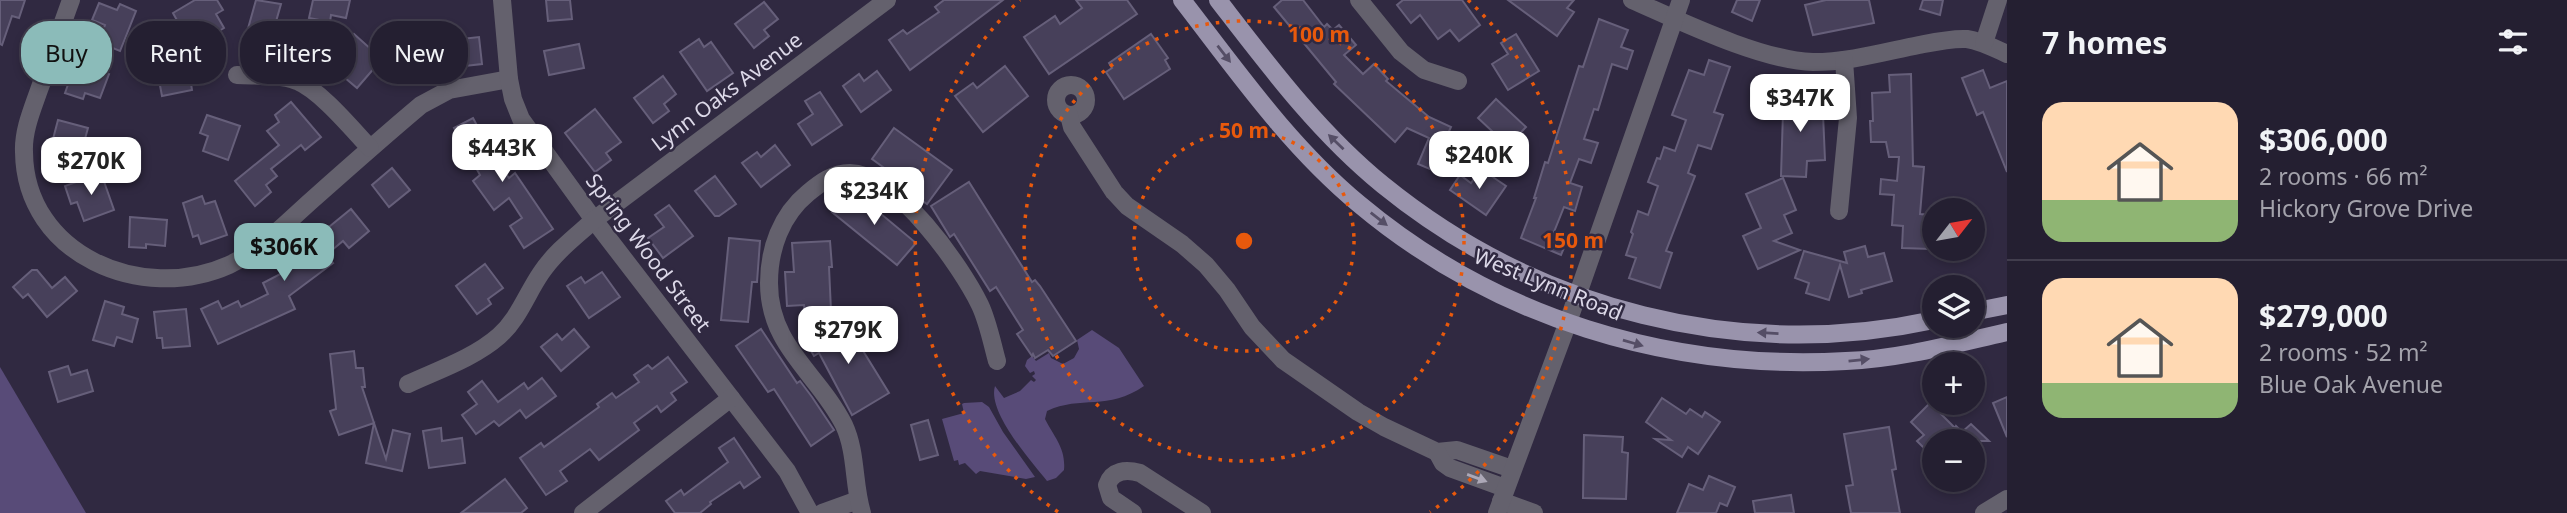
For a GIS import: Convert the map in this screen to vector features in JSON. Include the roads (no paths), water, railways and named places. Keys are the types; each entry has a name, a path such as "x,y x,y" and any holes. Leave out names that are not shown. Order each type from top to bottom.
{"main road":[{"name":"West Lynn Road","path":"1182,0 1265,108 1310,158 1358,203 1415,247 1450,269 1485,287 1569,322 1640,345 1730,360 1775,363 1847,361 1895,356 2007,332"},
{"name":"West Lynn Road","path":"1218,0 1305,109 1334,140 1382,184 1452,234 1492,258 1577,296 1657,319 1742,332 1846,332 1922,322"},
{"path":"1985,309 2007,305"}],"street":[{"path":"71,0 28,122 24,138 24,163 30,190 42,214 66,244 89,260 127,274 156,279 183,278 210,272 243,257 421,105 449,90 509,79"},
{"name":"Spring Wood Street","path":"502,0 509,79 521,119 594,220 787,471 810,513"},
{"name":"Lynn Oaks Avenue","path":"408,384 483,348 499,337 522,311 539,275 559,251 594,220 887,0"},
{"path":"1359,0 1401,52 1424,70 1458,82"},
{"path":"1632,0 1777,56 1812,62 1844,60 1966,39 1984,43 2007,54"},
{"path":"1501,501 1569,322 1681,0"},
{"path":"1984,43 1998,0"},
{"path":"1839,211 1849,118 1844,60"},
{"path":"237,75 269,76 298,81 334,110 370,148"},
{"path":"1069,115 1072,127 1114,192 1127,206 1182,244 1206,265 1252,327 1283,360 1358,412 1437,452 1457,450 1512,469"},
{"path":"822,513 860,506 852,449 845,427 832,404 789,350 773,314 769,296 770,259 775,240 783,223 801,198 824,181 848,173 858,174 892,193 921,218 944,246 968,284 981,307 997,361"},
{"path":"583,513 731,398"},
{"path":"1437,452 1443,463 1501,501 1534,513"},
{"path":"1133,513 1111,498 1107,485 1110,478 1118,472 1130,470 1140,473 1202,513"},
{"path":"1984,513 2007,499"}]}
